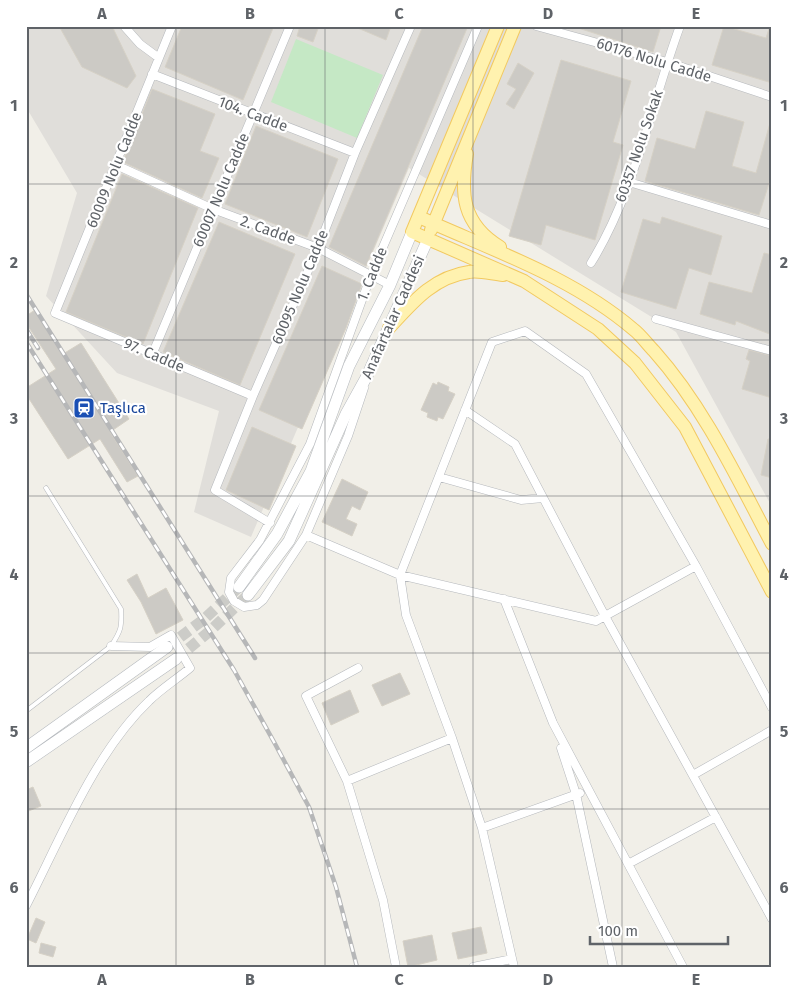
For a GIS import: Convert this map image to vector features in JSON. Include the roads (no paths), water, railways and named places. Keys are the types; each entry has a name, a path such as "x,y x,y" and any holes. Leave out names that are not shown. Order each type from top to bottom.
{"main road":[{"name":"Anafartalar Caddesi","path":"498,26 390,286 349,366 311,471 244,591 289,541 346,414 367,376 389,328 428,239 515,26"},
{"path":"471,131 463,179 468,215 487,239 522,262"},
{"path":"419,217 522,262 578,290 634,329 668,367 698,410 772,544"},
{"path":"412,232 513,276 598,328 635,363 660,392 685,427 772,592"},
{"path":"389,328 415,300 431,286 445,278 470,272 513,276"},
{"path":"26,748 166,647"},
{"path":"26,762 176,660"}],"street":[{"path":"124,26 140,44 158,58"},
{"name":"60009 Nolu Cadde","path":"55,313 172,26"},
{"name":"60007 Nolu Cadde","path":"152,354 290,26"},
{"name":"60095 Nolu Cadde","path":"270,523 215,490 253,396 318,248 355,153 411,26"},
{"name":"1. Cadde","path":"306,535 263,600 257,605 244,607 234,601 229,592 228,585 270,523 310,444 371,275 478,26"},
{"name":"60176 Nolu Cadde","path":"536,26 667,62 772,97"},
{"name":"60357 Nolu Sokak","path":"591,263 606,238 629,182 680,26"},
{"name":"104. Cadde","path":"152,74 253,115 355,153"},
{"name":"2. Cadde","path":"116,165 213,209 318,248 390,286"},
{"path":"629,182 772,225"},
{"name":"97. Cadde","path":"55,313 253,396"},
{"path":"656,319 772,351"},
{"path":"473,967 513,963 482,828 452,738 406,615 400,575 492,342 525,331 586,374 696,566 772,708"},
{"path":"367,376 348,436 306,535 400,575 596,621 696,566"},
{"path":"466,410 515,444 605,616 772,919"},
{"path":"439,477 521,500 544,498"},
{"path":"504,599 552,723 576,794 613,967"},
{"path":"26,906 86,789 120,734 149,701 190,668 171,635 150,647 111,646"},
{"path":"358,668 306,696 347,781 383,900 396,967"},
{"path":"552,723 683,967"},
{"path":"693,775 772,730"},
{"path":"347,781 452,738"},
{"path":"482,828 587,790"},
{"path":"628,864 716,817"}],"lane":[{"path":"26,711 111,646 121,632 121,609 46,488"}],"tunnel":[{"path":"167,647 203,620 239,587"},
{"path":"176,659 211,630 248,595"}],"railway":[{"path":"26,294 255,658"},
{"path":"26,329 38,348"},
{"path":"26,342 234,670 309,807 336,887 357,967"}],"place":[{"name":"Taşlıca","path":"84,408"}]}
